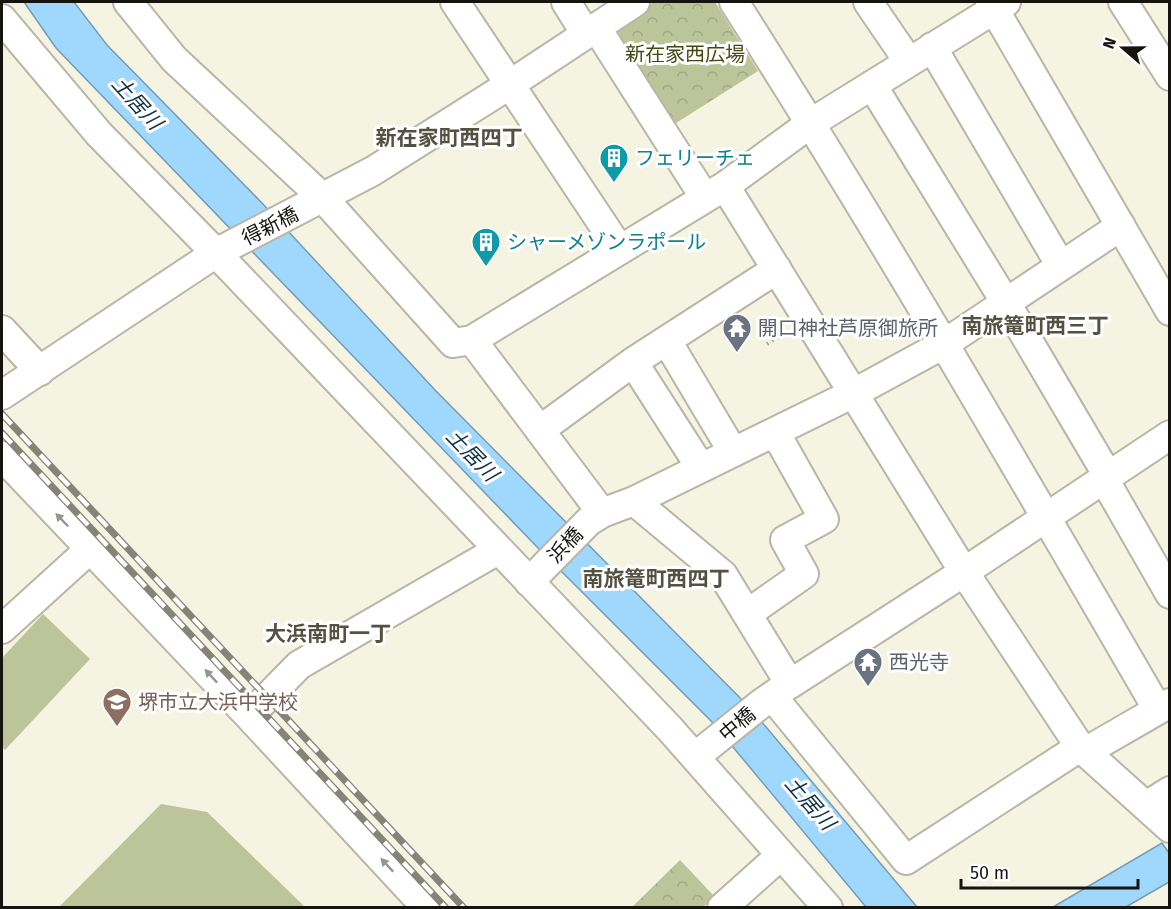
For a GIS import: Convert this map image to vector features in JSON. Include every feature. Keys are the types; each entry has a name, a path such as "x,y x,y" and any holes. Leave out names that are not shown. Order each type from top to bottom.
{"street":[{"path":"455,2 620,250"},
{"path":"566,2 777,269 964,572 1083,749 1158,799 1170,828"},
{"name":"得新橋","path":"2,395 216,253 373,171 635,2"},
{"path":"634,501 723,575 747,614 774,695 906,860 1083,749 1164,706 1046,517 811,123 734,2"},
{"path":"868,2 909,62"},
{"path":"1123,2 1170,76"},
{"path":"142,6 174,59 323,198 453,344 472,340 715,192 811,123 997,4 1170,311"},
{"path":"2,19 99,134 216,253 498,550 535,576 704,751 823,906"},
{"path":"932,47 1061,266"},
{"path":"872,85 1006,303 1170,594"},
{"path":"472,340 540,430 595,517 634,501 854,393 944,344 1121,226"},
{"path":"540,430 633,362 777,269"},
{"path":"2,330 40,371"},
{"path":"667,341 733,452"},
{"path":"633,362 701,468"},
{"path":"747,614 804,574 785,540 824,519 775,432"},
{"name":"中橋","path":"704,751 774,695 1106,477 1167,443"},
{"path":"2,456 249,716 427,908"},
{"name":"浜橋","path":"535,576 595,517"},
{"path":"2,629 90,549"},
{"path":"249,716 299,665 498,550"},
{"path":"722,908 782,855"}],"green space":[{"name":"新在家西広場","path":"654,2 715,2 758,71 673,125 633,71 616,25"},
{"path":"43,614 90,659 5,750 2,747 2,658"},
{"path":"161,804 207,812 305,907 59,907"},
{"path":"680,860 715,897 703,907 631,908"}],"water":[{"name":"土居川","path":"24,2 74,2 107,45 262,203 435,390 751,709 917,907 866,907 713,723 539,549 56,48"},
{"path":"1162,843 1169,853 1169,882 1126,907 1053,907"}],"railway":[{"path":"2,414 464,908"},
{"path":"2,433 446,908"}],"place":[{"name":"フェリーチェ","path":"614,184"},
{"name":"シャーメゾンラポール","path":"486,268"},
{"name":"開口神社芦原御旅所","path":"737,354"},
{"name":"西光寺","path":"868,688"},
{"name":"堺市立大浜中学校","path":"117,728"}],"district":[{"name":"新在家町西四丁","path":"449,138"},
{"name":"南旅篭町西三丁","path":"1035,326"},
{"name":"南旅篭町西四丁","path":"656,579"},
{"name":"大浜南町一丁","path":"328,634"}]}
